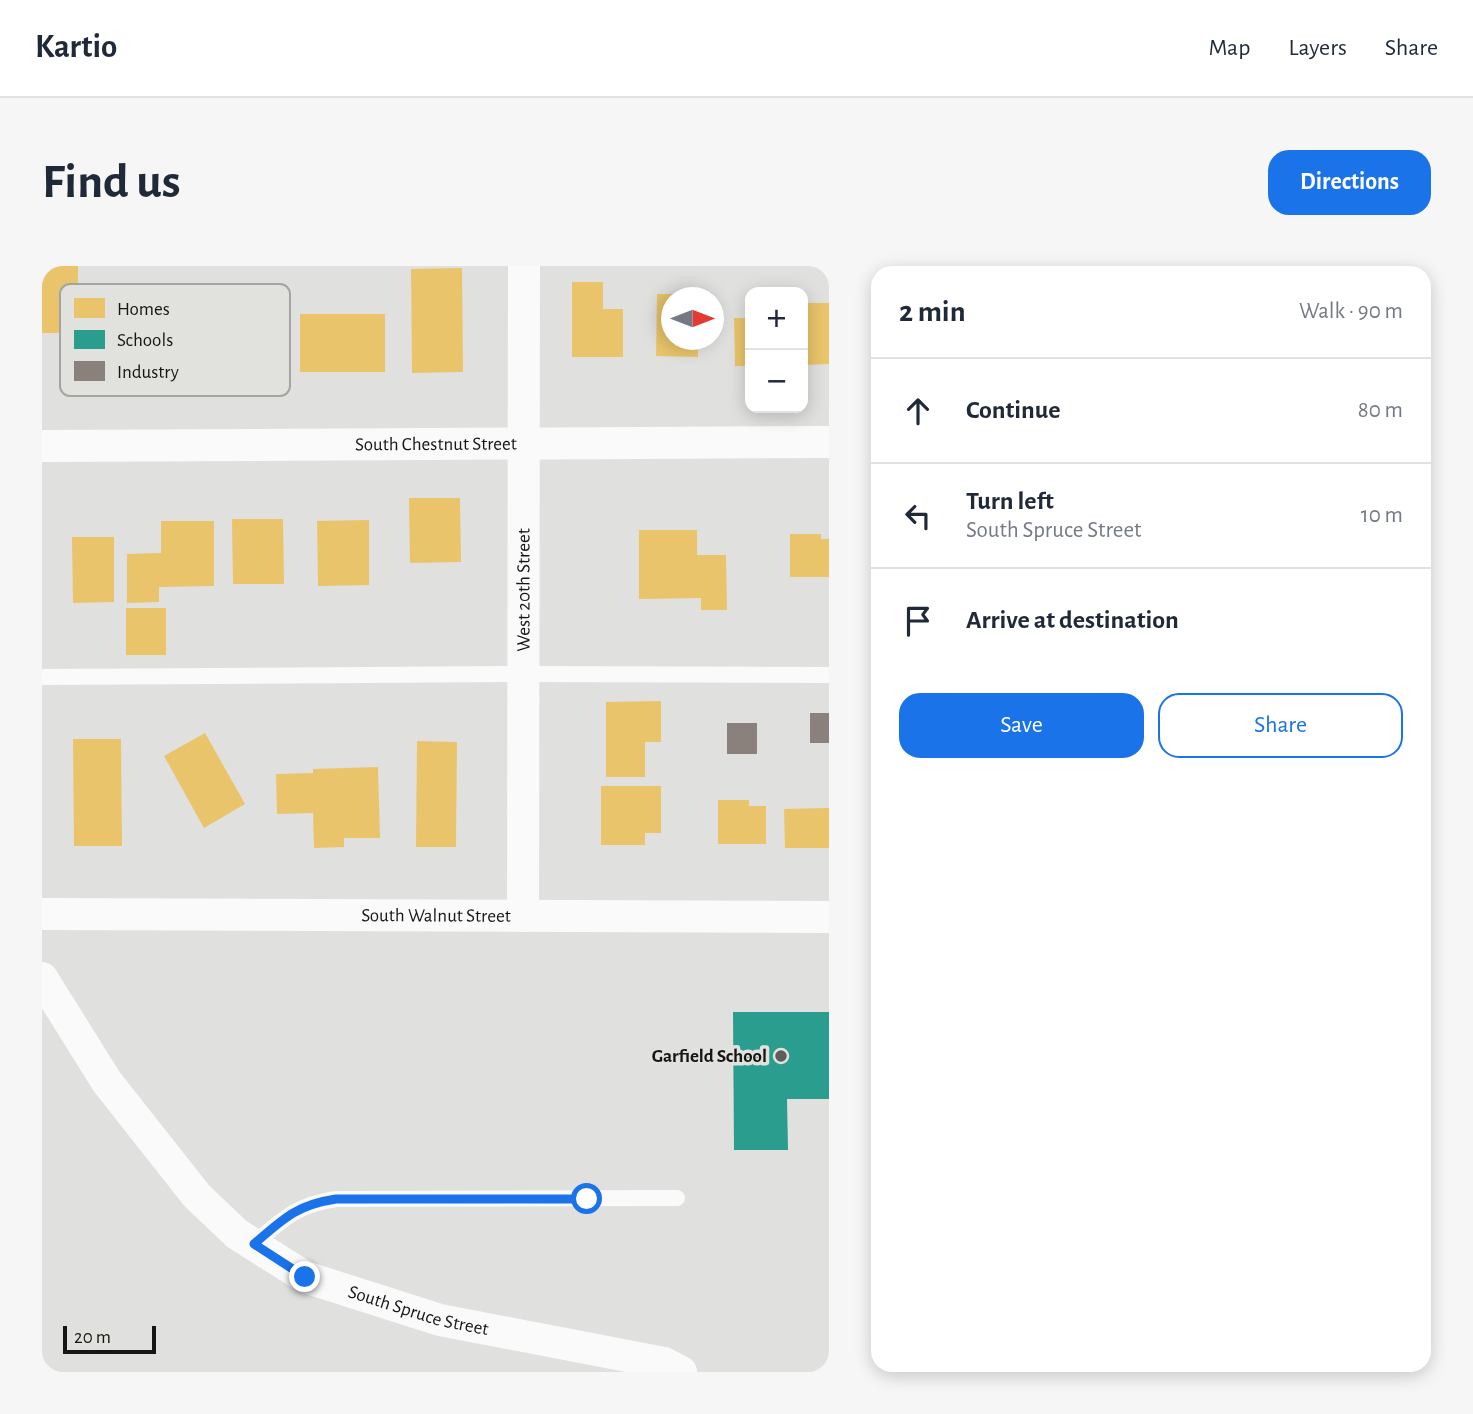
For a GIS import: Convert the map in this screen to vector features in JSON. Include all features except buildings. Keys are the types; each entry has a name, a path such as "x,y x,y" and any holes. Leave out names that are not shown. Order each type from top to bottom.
{"street":[{"name":"West 20th Street","path":"523,916 524,266"},
{"name":"South Chestnut Street","path":"42,446 829,442"},
{"name":"South Walnut Street","path":"42,914 829,917"},
{"name":"South Spruce Street","path":"42,978 107,1082 197,1196 237,1234 305,1277 440,1320 664,1363 681,1372"}],"lane":[{"path":"42,677 829,675"},
{"path":"254,1244 286,1216 311,1203 336,1199 677,1198"}],"place":[{"name":"Garfield School","path":"781,1056"}],"route":[{"path":"305,1277 254,1244 286,1216 311,1203 336,1199 587,1199"}]}
